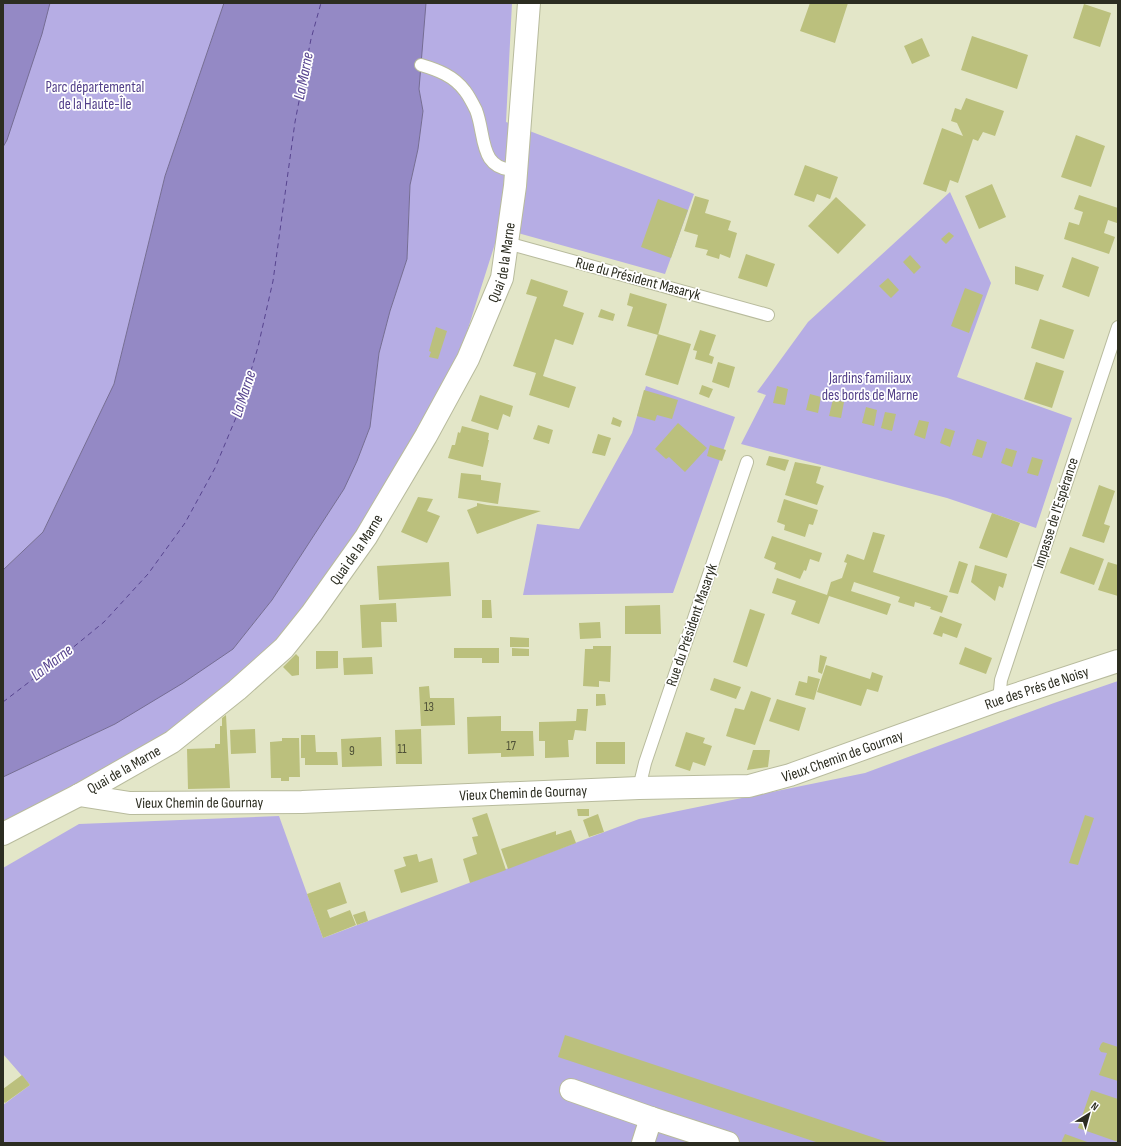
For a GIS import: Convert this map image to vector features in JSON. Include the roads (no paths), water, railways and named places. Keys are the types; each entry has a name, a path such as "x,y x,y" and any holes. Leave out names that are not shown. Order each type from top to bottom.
{"street":[{"name":"Quai de la Marne","path":"3,834 79,795 172,742 237,690 284,648 312,613 366,537 468,359 502,278 516,170 529,3"},
{"name":"Rue des Prés de Noisy","path":"956,716 999,700 1118,661"},
{"name":"Vieux Chemin de Gournay","path":"79,795 130,803 302,802 639,788 749,786 790,775 956,716"},
{"path":"571,1090 728,1143"},
{"path":"643,1143 651,1118"}],"lane":[{"path":"421,65 438,70 453,78 466,91 476,111 487,154 495,165 505,170 516,170"},
{"name":"Rue du Président Masaryk","path":"507,243 768,316"},
{"name":"Impasse de l'Espérance","path":"999,700 1001,680 1118,327"},
{"name":"Rue du Président Masaryk","path":"639,788 645,763 747,462"}],"water":[{"path":"3,3 50,3 42,34 7,140 3,147"},
{"name":"La Marne","path":"224,3 426,3 419,89 423,111 418,149 410,185 407,259 390,311 379,353 370,427 344,489 272,600 233,649 183,683 115,724 3,777 3,570 43,532 114,384 165,176"}],"park label":[{"name":"Parc départemental de la Haute-Île","path":"95,96"},
{"name":"Jardins familiaux des bords de Marne","path":"870,386"}]}
